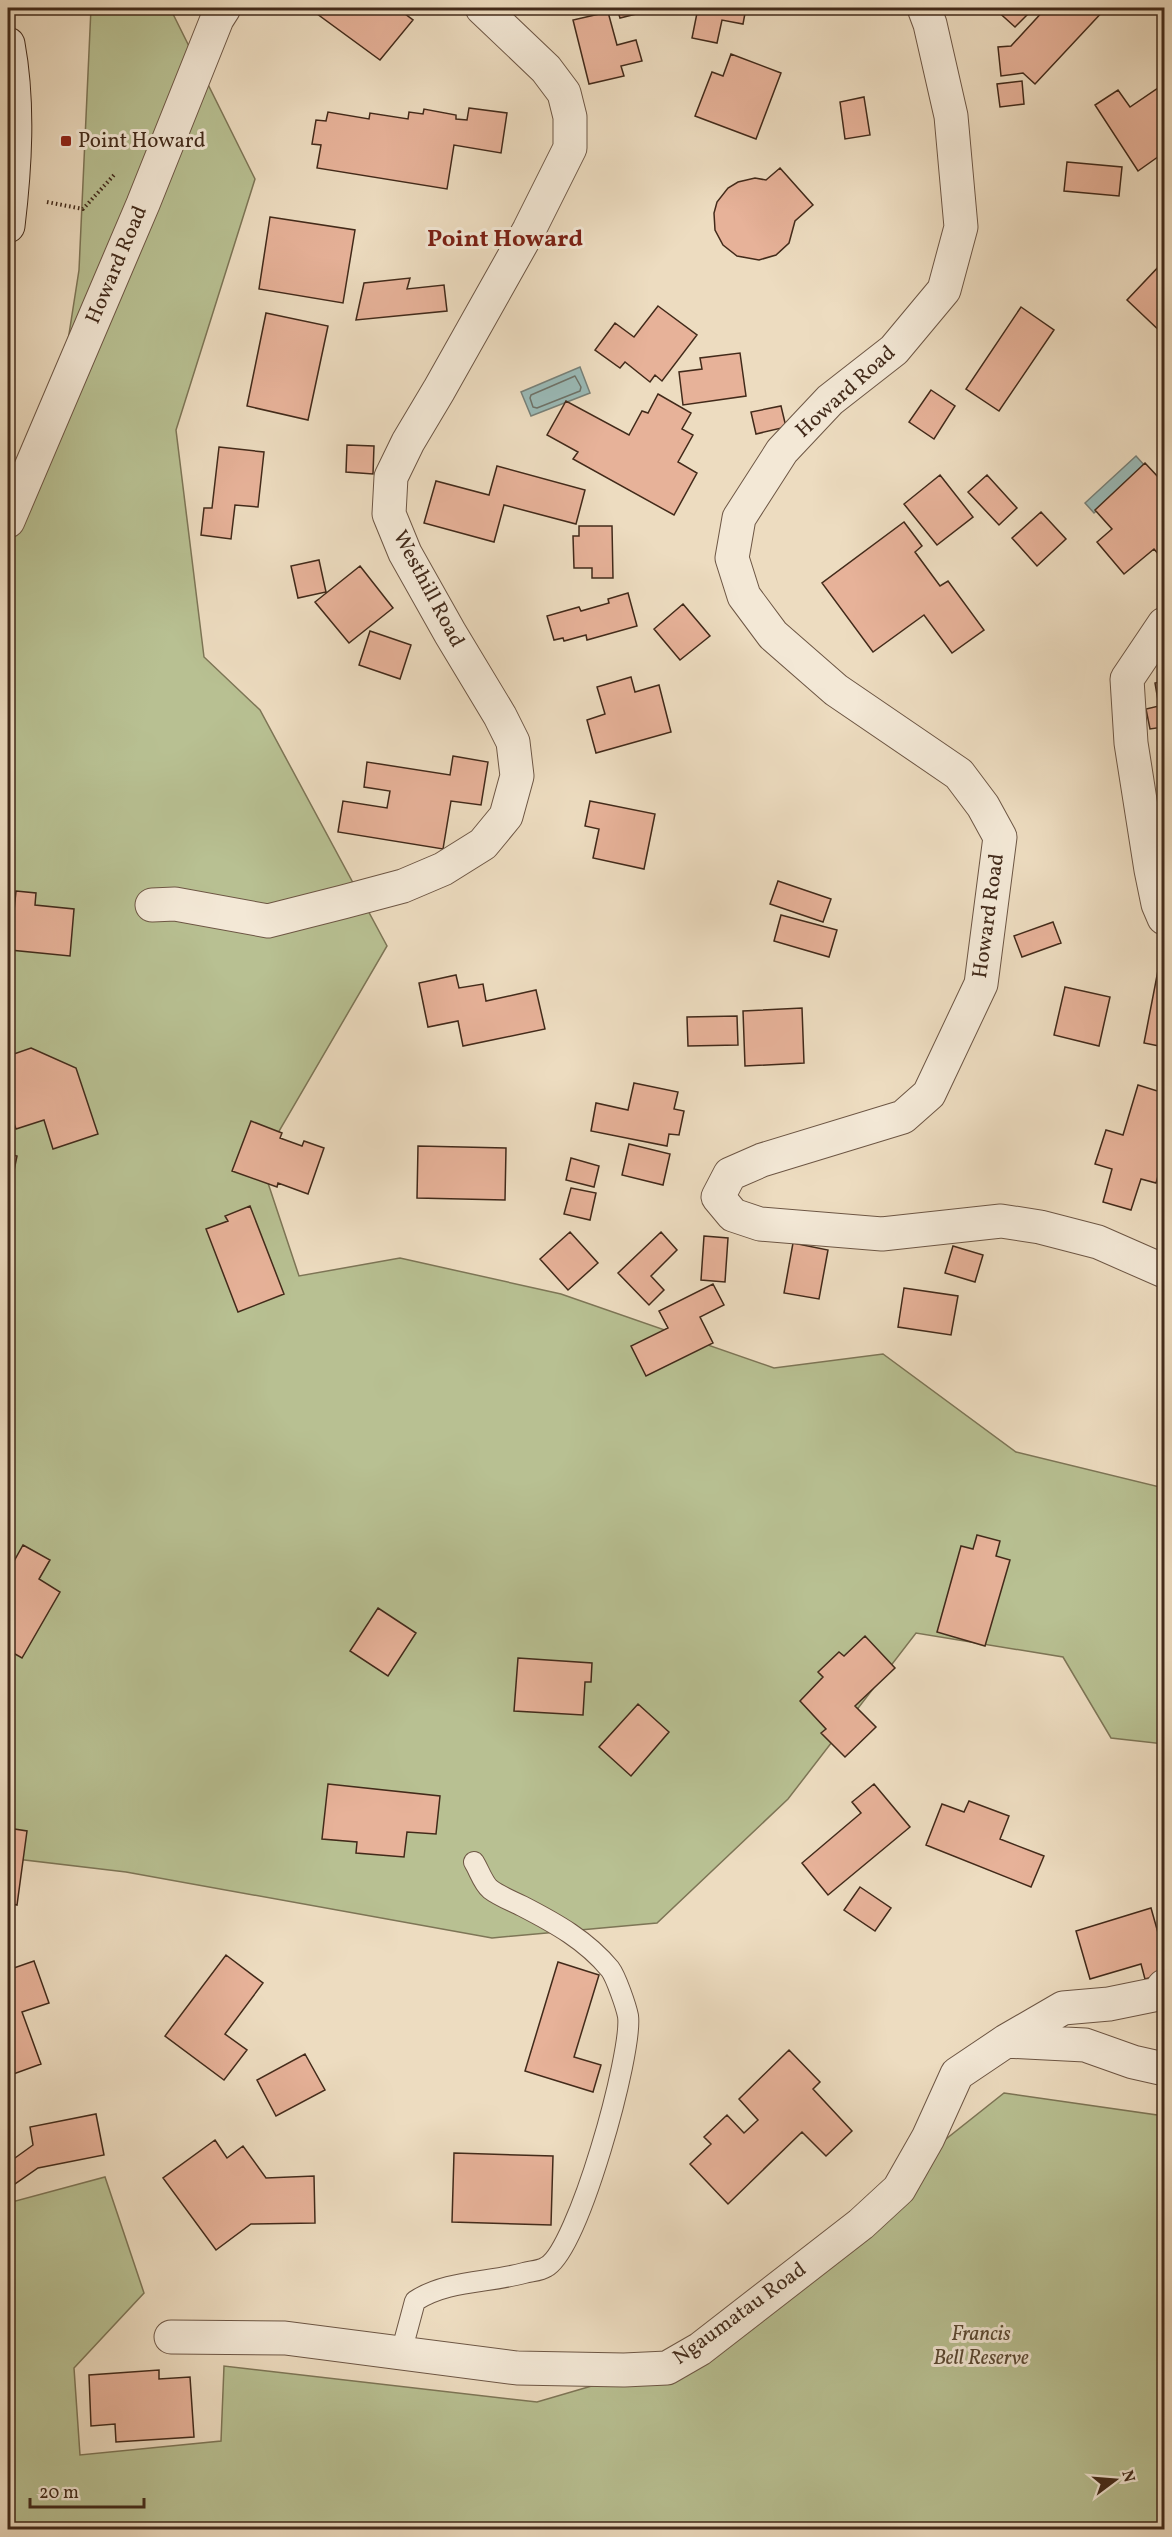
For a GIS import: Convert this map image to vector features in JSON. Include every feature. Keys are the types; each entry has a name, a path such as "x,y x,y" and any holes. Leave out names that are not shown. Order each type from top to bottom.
{"street":[{"name":"Howard Road","path":"8,521 143,204 216,19 224,8"},
{"name":"Westhill Road","path":"152,905 174,904 268,921 332,905 403,886 442,869 483,844 506,816 517,776 513,742 405,553 389,514 391,477 408,442 440,390 529,230 570,148 570,117 564,93 546,69 482,8"},
{"name":"Howard Road","path":"924,8 930,24 951,116 961,227 944,290 894,350 830,400 782,451 739,518 732,558 744,596 773,635 836,690 959,774 983,807 1000,837 981,984 929,1094 903,1117 762,1160 730,1174 718,1197 733,1215 760,1224 882,1234 1001,1221 1040,1227 1098,1242 1164,1272"},
{"path":"8,44 15,126 8,226"},
{"path":"1164,624 1127,678 1131,742 1151,870 1158,904 1164,918"},
{"name":"Ngaumatau Road","path":"171,2337 285,2338 517,2368 624,2370 667,2368 700,2349 861,2224 899,2189 928,2138 957,2074 1064,2008 1109,2004 1158,1994 1164,1986"},
{"path":"1006,2042 1085,2045 1133,2062 1164,2069"}],"lane":[{"path":"401,2353 415,2301 429,2292 454,2285 509,2277 547,2267 564,2245 588,2190 606,2132 623,2060 628,2017 612,1971 586,1943 552,1921 489,1888 474,1862"}],"path":[{"path":"12,194 83,209 120,168"}],"green space":[{"path":"91,8 170,8 255,179 176,430 204,657 260,710 387,946 261,1162 299,1276 400,1258 561,1294 774,1368 883,1354 1016,1452 1164,1488 1164,1744 1111,1738 1063,1657 916,1633 788,1799 657,1923 492,1938 126,1872 8,1858 8,552 59,398 79,270"},
{"name":"Francis Bell Reserve","path":"1004,2093 1164,2116 1164,2529 8,2530 8,2203 105,2177 144,2293 74,2368 80,2455 221,2441 224,2366 537,2402 660,2366"}],"water":[{"path":"580,367 590,393 531,416 521,392"},
{"path":"1136,456 1145,466 1094,513 1085,503"}],"building":[{"path":"309,8 397,8 413,20 380,60"},
{"path":"617,8 651,8 652,10 620,18"},
{"path":"698,8 746,8 743,24 722,20 717,43 692,38"},
{"path":"994,8 1034,8 1015,27"},
{"path":"1046,8 1106,8 1035,84 1023,73 1001,76 998,47 1011,46"},
{"path":"608,12 617,45 636,40 642,61 621,66 624,76 589,84 573,20"},
{"path":"731,54 781,73 756,139 695,116 712,72 723,76"},
{"path":"1022,81 1024,104 1000,107 997,84"},
{"path":"1164,84 1164,158 1162,154 1138,171 1095,105 1118,90 1130,107"},
{"path":"864,97 870,135 845,139 840,102"},
{"path":"469,108 507,113 501,153 454,145 447,189 317,168 321,145 312,144 316,120 326,121 328,112 369,119 370,113 408,119 409,112 423,114 424,109 456,115 456,119 467,120"},
{"path":"1067,162 1122,167 1119,196 1064,191"},
{"path":"780,168 813,205 795,221 789,243 776,255 759,260 737,256 723,245 715,230 714,213 717,202 728,188 738,182 755,178 766,180"},
{"path":"270,217 355,230 343,303 259,289"},
{"path":"1164,261 1164,335 1127,300"},
{"path":"410,278 407,289 444,285 447,311 356,320 364,283"},
{"path":"658,306 697,335 662,381 655,375 650,382 625,362 620,368 595,350 615,323 634,337"},
{"path":"1021,307 1054,330 999,411 966,389"},
{"path":"266,313 328,326 308,420 247,406"},
{"path":"740,353 746,396 683,405 679,372 702,369 700,358"},
{"path":"931,390 955,406 934,439 909,422"},
{"path":"658,394 691,413 682,429 693,435 678,462 697,473 674,515 573,459 578,452 547,435 566,401 629,435 642,411 648,413"},
{"path":"781,406 786,427 756,434 751,412"},
{"path":"347,445 374,446 373,474 346,472"},
{"path":"219,447 264,452 258,507 235,505 231,539 201,535 204,508 212,508"},
{"path":"1145,463 1160,479 1160,470 1164,470 1164,561 1154,549 1124,574 1097,542 1112,529 1095,510"},
{"path":"497,466 585,490 576,524 504,505 494,542 424,523 436,481 489,495"},
{"path":"940,475 973,517 937,545 904,504"},
{"path":"987,475 1017,508 999,525 968,492"},
{"path":"1041,512 1066,539 1037,566 1012,538"},
{"path":"904,522 922,546 915,552 940,586 948,581 984,630 952,653 924,615 873,652 822,583"},
{"path":"579,526 612,526 613,578 592,578 592,568 574,568 573,536 579,536"},
{"path":"319,560 326,592 298,598 291,566"},
{"path":"360,566 393,608 349,643 315,602"},
{"path":"628,593 637,626 587,640 586,635 564,641 563,638 554,640 547,616 579,607 581,611 609,603 608,599"},
{"path":"683,604 710,636 680,660 654,629"},
{"path":"370,631 411,645 400,679 359,665"},
{"path":"631,677 635,692 659,685 671,732 596,753 587,720 605,714 597,687"},
{"path":"1164,681 1164,736 1163,727 1150,729 1146,709 1159,706 1155,683"},
{"path":"453,756 488,762 481,805 451,801 443,849 338,832 343,801 387,808 390,791 364,787 367,762 450,775"},
{"path":"590,801 655,814 644,869 593,858 599,829 585,826"},
{"path":"778,881 831,899 823,922 770,904"},
{"path":"16,891 36,893 35,905 74,909 70,956 10,950"},
{"path":"781,915 837,930 829,957 774,941"},
{"path":"1053,922 1061,943 1022,957 1014,936"},
{"path":"1160,960 1164,961 1164,1047 1144,1043"},
{"path":"456,975 459,988 483,984 486,1001 536,990 545,1029 463,1046 458,1021 428,1027 419,983"},
{"path":"1065,987 1110,997 1099,1046 1054,1035"},
{"path":"802,1008 804,1063 745,1066 743,1011"},
{"path":"737,1016 738,1045 688,1046 687,1017"},
{"path":"31,1048 76,1068 98,1134 53,1149 44,1120 16,1129 8,1106 8,1078 11,1077 8,1056"},
{"path":"634,1083 678,1092 674,1109 684,1111 679,1135 669,1134 667,1146 591,1131 596,1103 628,1110"},
{"path":"1138,1085 1164,1093 1164,1156 1156,1183 1141,1179 1131,1210 1103,1202 1112,1169 1095,1164 1106,1130 1123,1135"},
{"path":"251,1121 282,1133 280,1138 302,1146 304,1141 324,1148 308,1194 278,1183 277,1187 232,1171"},
{"path":"629,1144 670,1154 663,1185 622,1175"},
{"path":"418,1146 506,1148 505,1200 417,1198"},
{"path":"8,1154 17,1156 8,1199"},
{"path":"571,1158 599,1166 594,1187 566,1180"},
{"path":"571,1188 596,1193 590,1220 564,1214"},
{"path":"250,1206 284,1294 238,1312 206,1229 228,1221 225,1216"},
{"path":"570,1232 598,1263 568,1290 540,1259"},
{"path":"661,1232 677,1250 651,1276 664,1290 649,1305 618,1273"},
{"path":"704,1236 728,1238 725,1282 701,1280"},
{"path":"793,1243 828,1250 819,1299 784,1293"},
{"path":"953,1246 983,1255 975,1282 945,1273"},
{"path":"713,1284 724,1305 700,1317 713,1343 646,1376 631,1346 668,1328 659,1311"},
{"path":"904,1288 958,1296 951,1335 898,1327"},
{"path":"977,1535 1000,1541 996,1556 1010,1560 985,1646 937,1632 961,1546 973,1549"},
{"path":"23,1545 50,1560 39,1579 60,1592 22,1658 8,1650 8,1572"},
{"path":"378,1608 416,1633 388,1676 350,1651"},
{"path":"865,1636 895,1668 855,1706 876,1727 845,1757 821,1733 826,1729 800,1701 823,1677 818,1672 839,1652 844,1656"},
{"path":"518,1658 592,1663 591,1682 585,1682 583,1715 514,1711"},
{"path":"638,1704 669,1732 631,1776 599,1747"},
{"path":"328,1784 440,1796 436,1834 407,1832 404,1857 356,1853 357,1842 322,1839"},
{"path":"874,1784 910,1827 828,1895 802,1863 861,1813 852,1802"},
{"path":"969,1801 1009,1816 1000,1839 1044,1856 1031,1887 926,1845 942,1804 964,1812"},
{"path":"8,1828 27,1831 17,1905 8,1903"},
{"path":"860,1887 891,1908 875,1931 844,1910"},
{"path":"1151,1908 1164,1954 1164,1974 1145,1979 1141,1964 1090,1979 1076,1931"},
{"path":"226,1955 263,1983 225,2034 247,2050 224,2080 165,2036"},
{"path":"34,1961 49,2003 22,2012 41,2064 8,2076 8,1970"},
{"path":"558,1962 599,1975 574,2057 601,2065 593,2092 525,2071"},
{"path":"789,2050 820,2082 813,2089 852,2131 826,2156 802,2132 728,2204 690,2164 711,2144 704,2137 727,2115 744,2133 758,2120 739,2099"},
{"path":"305,2054 325,2090 276,2116 257,2080"},
{"path":"96,2114 104,2155 38,2168 9,2188 8,2163 33,2145 30,2127"},
{"path":"215,2140 227,2158 243,2146 266,2178 314,2176 315,2223 251,2224 216,2250 163,2178"},
{"path":"454,2153 553,2156 551,2225 452,2222"},
{"path":"159,2370 159,2379 190,2377 194,2437 116,2442 115,2424 91,2426 89,2375"}],"place":[{"name":"Point Howard","path":"66,141"}],"district":[{"name":"Point Howard","path":"505,240"}]}
